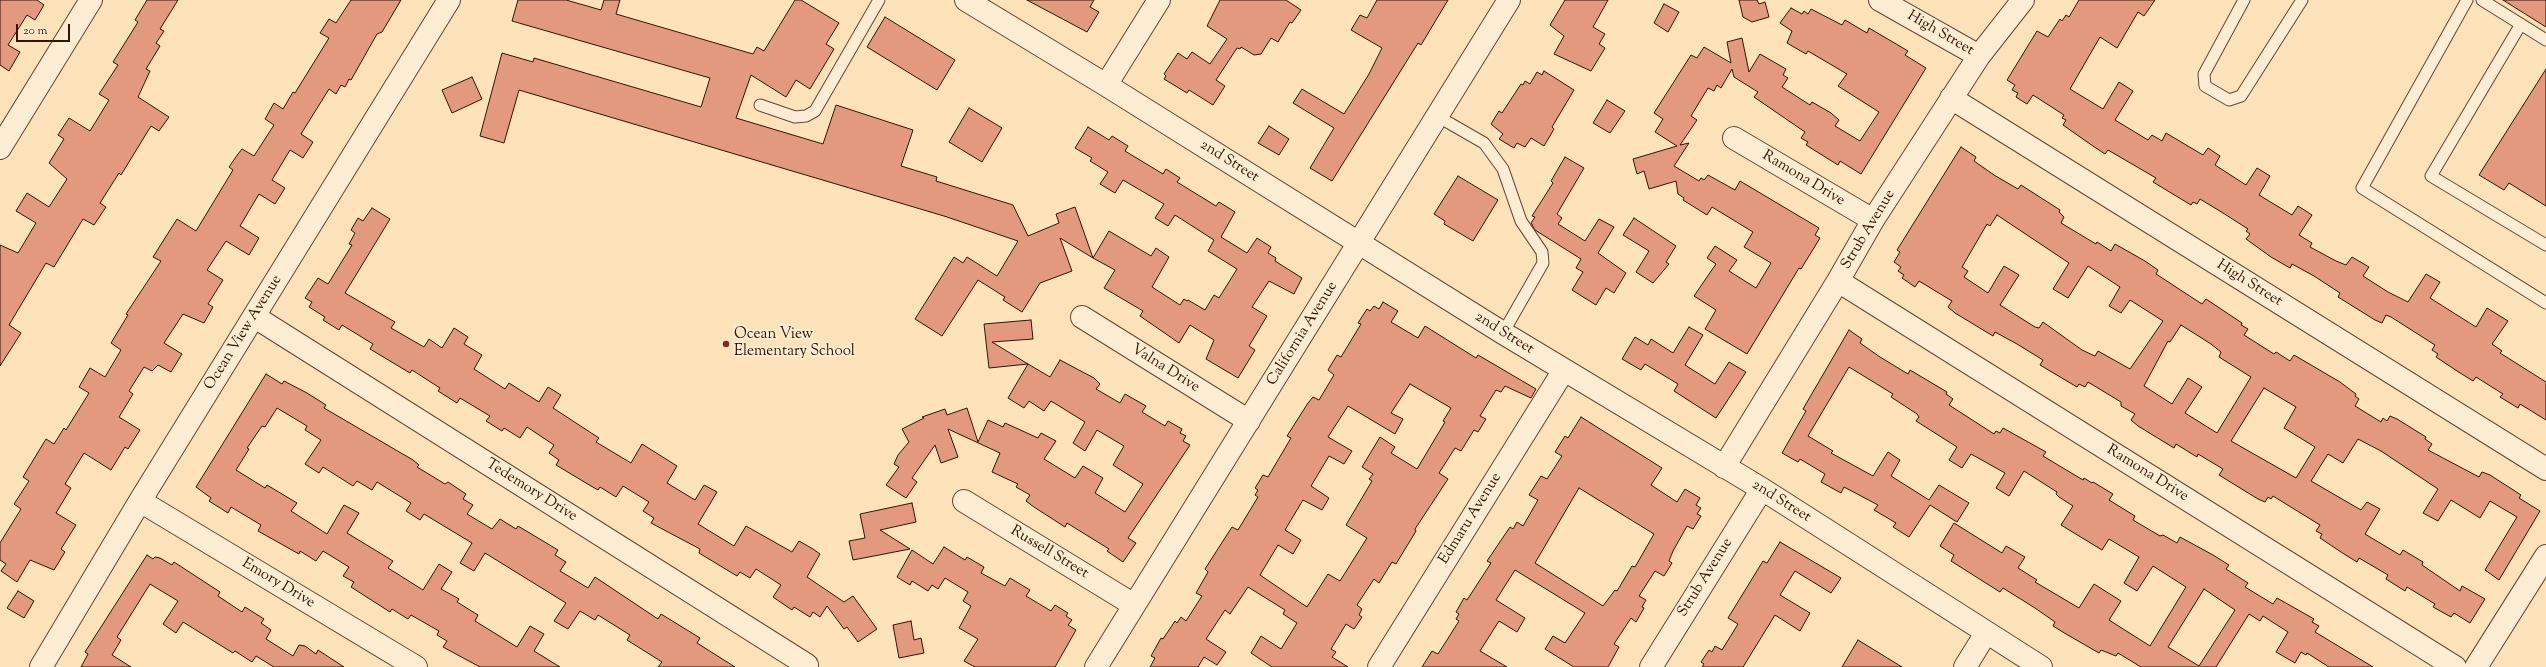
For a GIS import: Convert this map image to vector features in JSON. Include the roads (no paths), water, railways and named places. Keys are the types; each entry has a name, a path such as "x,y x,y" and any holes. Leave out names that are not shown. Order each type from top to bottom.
{"street":[{"path":"0,148 91,0"},
{"name":"Ocean View Avenue","path":"40,667 140,501 255,317 449,0"},
{"name":"2nd Street","path":"966,0 1106,85 1358,244 1762,489 1986,633 2042,667"},
{"path":"1106,85 1159,0"},
{"name":"California Avenue","path":"1096,667 1509,0"},
{"name":"High Street","path":"1880,0 1979,56"},
{"name":"Strub Avenue","path":"1724,467 1838,281 1873,220 1951,98 1979,56 2023,0"},
{"name":"High Street","path":"1951,98 2546,469"},
{"name":"Ramona Drive","path":"1734,138 1873,220"},
{"name":"Ramona Drive","path":"1838,281 2455,667"},
{"name":"Tedemory Drive","path":"255,317 806,666"},
{"name":"Valna Drive","path":"1082,317 1249,421"},
{"name":"Edmaru Avenue","path":"1379,667 1564,370"},
{"name":"Strub Avenue","path":"1651,667 1762,489"},
{"name":"Emory Drive","path":"140,501 416,667"},
{"name":"Russell Street","path":"964,501 1134,605"},
{"path":"2476,667 2546,556"},
{"path":"1965,667 1986,633"}],"lane":[{"path":"760,105 795,116 806,116 815,111 878,0"},
{"path":"2244,0 2204,74 2205,86 2229,100 2242,96 2302,0"},
{"path":"2467,0 2362,188 2546,303"},
{"path":"2482,0 2546,40"},
{"path":"2521,24 2431,176 2546,245"},
{"path":"1437,116 1484,142 1503,169 1521,221 1542,252 1543,263 1503,333"}],"place":[{"name":"Ocean View Elementary School","path":"726,344"}]}
